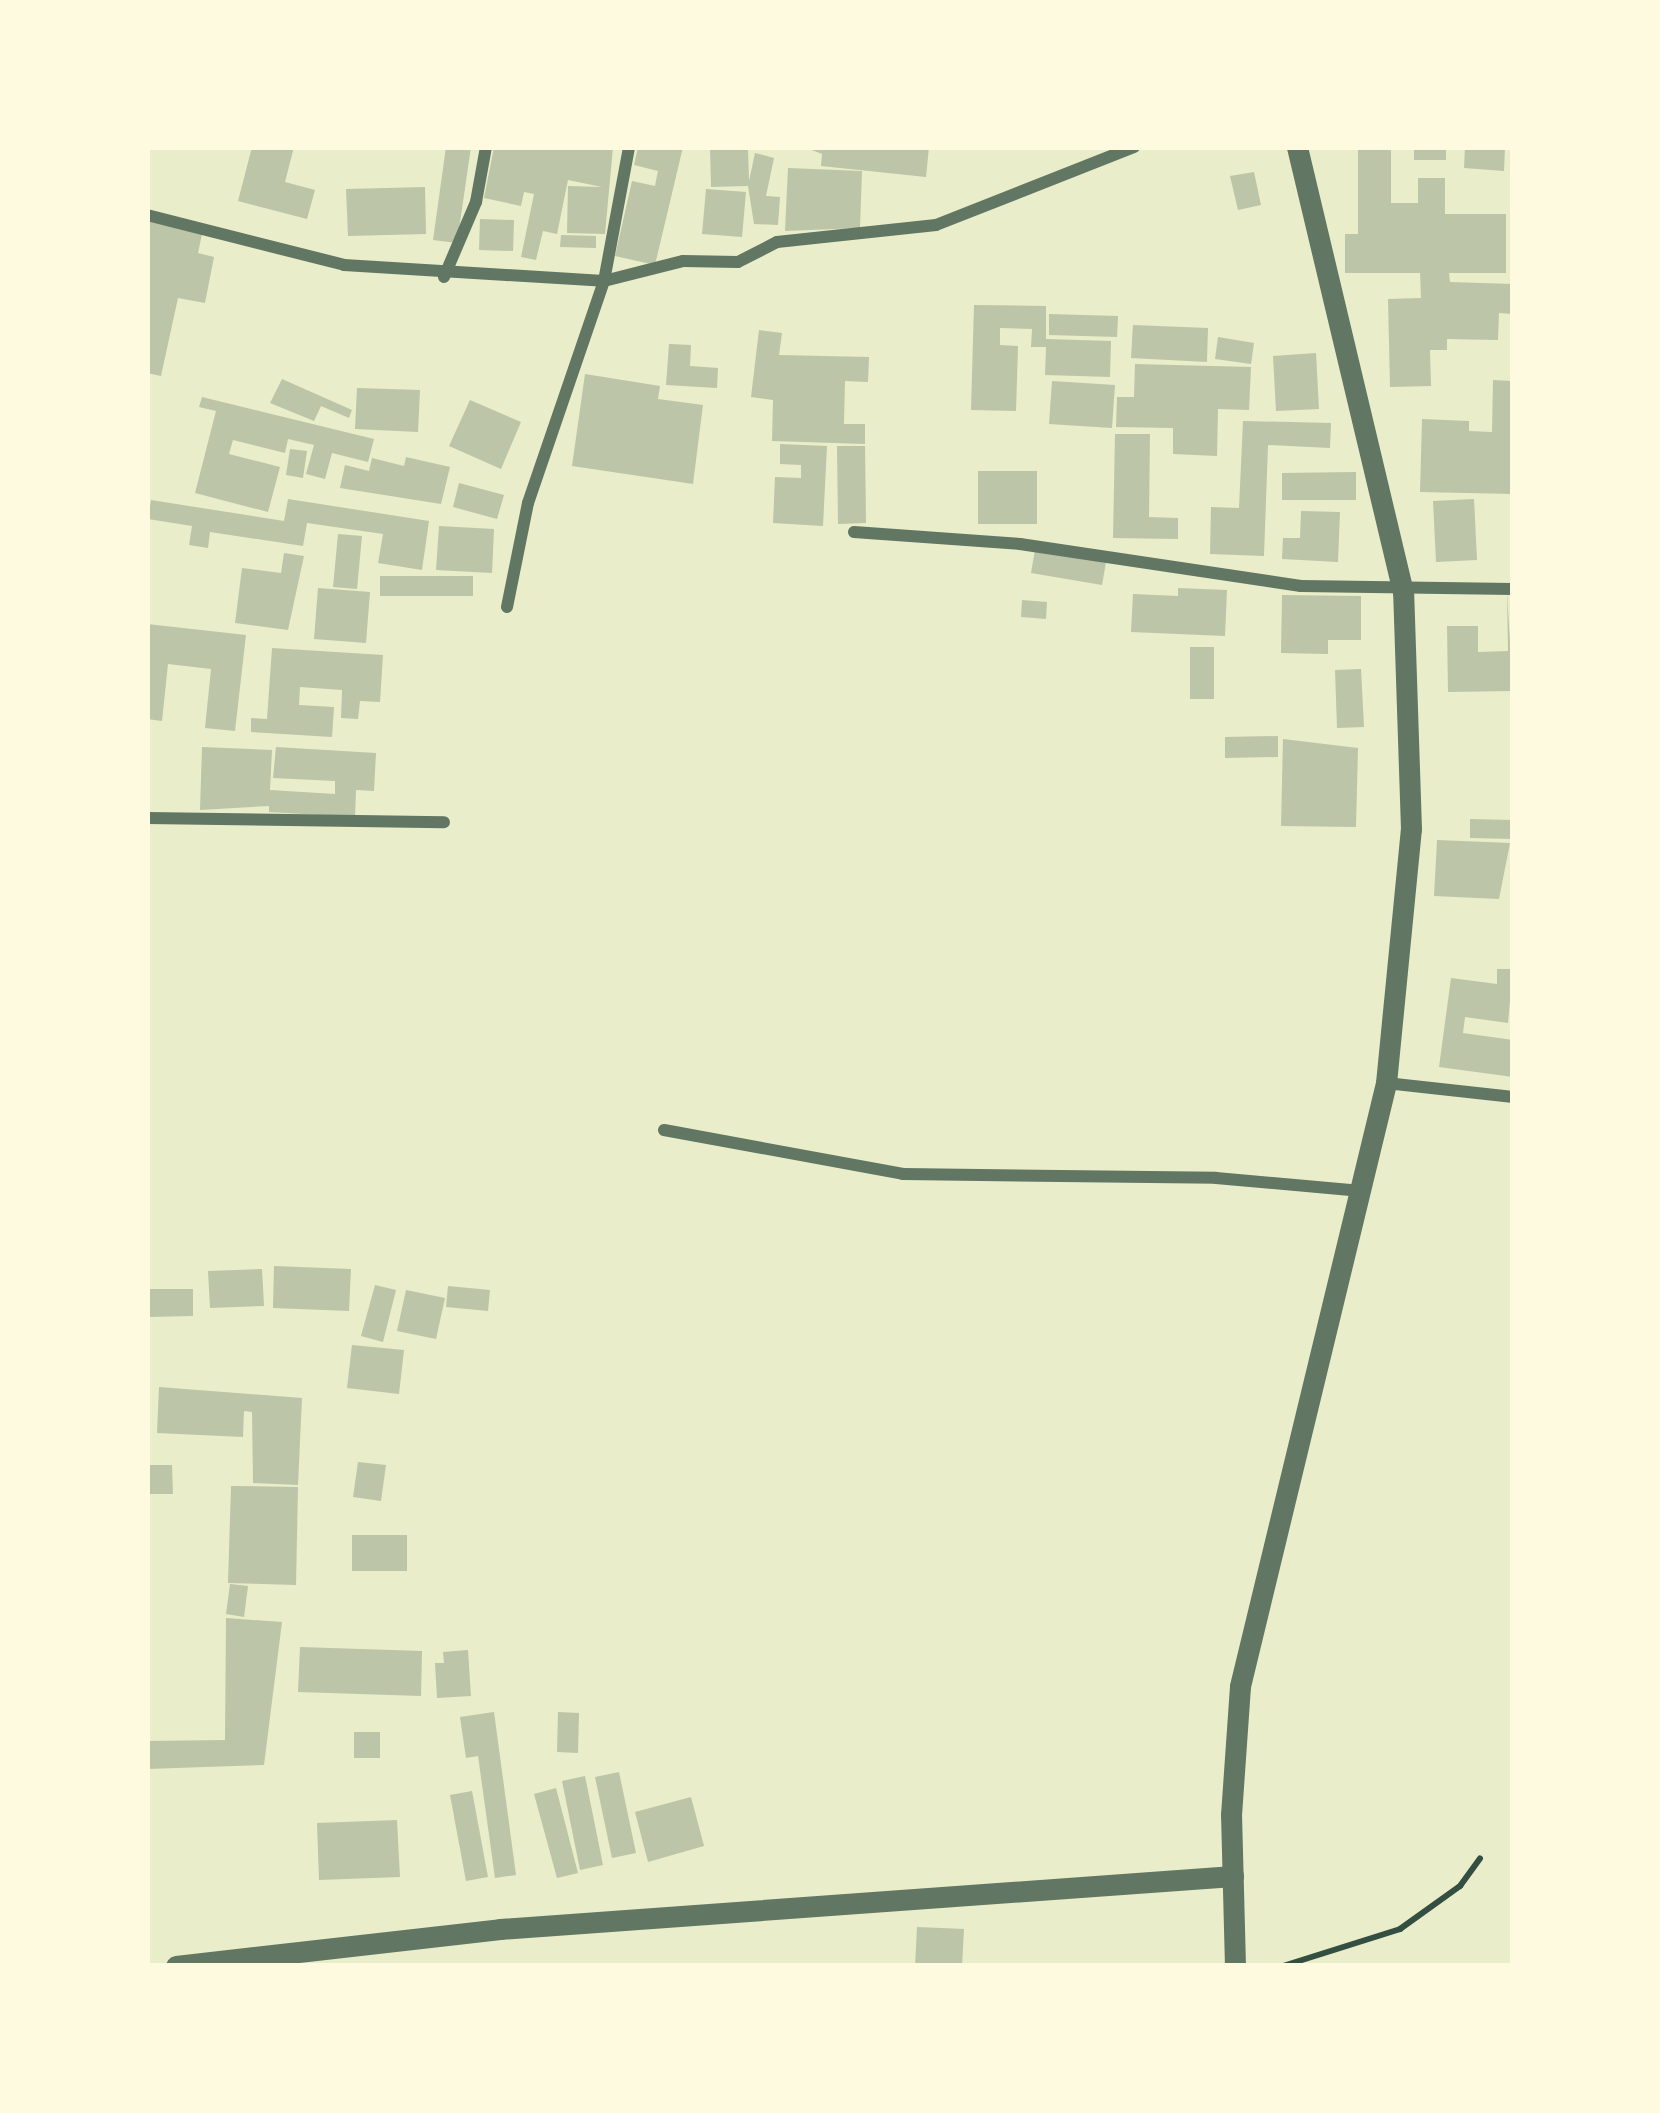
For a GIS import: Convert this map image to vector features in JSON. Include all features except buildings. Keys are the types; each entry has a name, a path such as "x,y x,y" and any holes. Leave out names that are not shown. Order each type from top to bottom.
{"street":[{"path":"444,277 476,202 486,147"},
{"path":"507,607 528,503 604,281 629,147"},
{"path":"147,215 344,265 444,277 604,281 683,261 739,262 777,242 936,225 1035,192 1134,147"},
{"path":"1235,1966 1233,1762 1250,1633 1386,1083 1411,829 1403,592 1297,147"},
{"path":"854,532 1020,544 1226,578 1403,592 1513,589"},
{"path":"147,818 444,822"},
{"path":"1386,1083 1513,1096"},
{"path":"664,1130 902,1174 1216,1178 1361,1191"},
{"path":"176,1966 524,1927 1233,1876"}],"path":[{"path":"1283,1966 1400,1929 1460,1886 1480,1858"}]}
